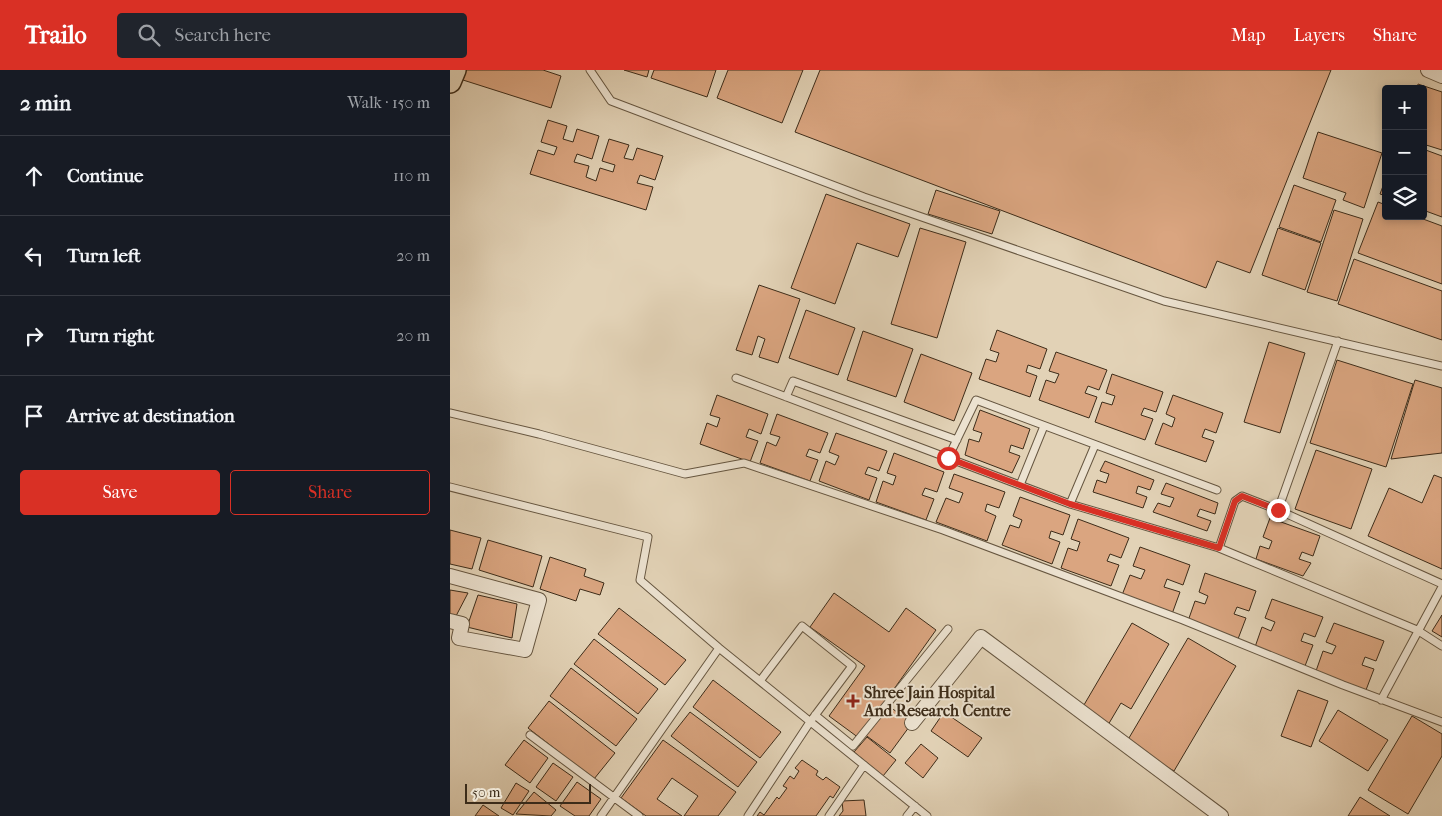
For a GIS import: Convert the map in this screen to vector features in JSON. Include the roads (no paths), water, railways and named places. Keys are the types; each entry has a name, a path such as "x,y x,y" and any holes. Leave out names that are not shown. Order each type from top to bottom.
{"main road":[{"path":"450,82 455,70"}],"street":[{"path":"1428,70 1442,76"},
{"path":"450,576 539,600 526,650 458,638 462,624 450,621"},
{"path":"912,723 981,637 1221,816"}],"lane":[{"path":"590,70 611,102 891,207 1164,301 1442,366"},
{"path":"1278,510 1338,341"},
{"path":"736,378 1070,504 1219,548 1417,630 1442,646"},
{"path":"786,397 793,381 957,440"},
{"path":"948,458 976,400 1217,490"},
{"path":"450,413 539,434 685,474 744,463 942,530 1059,573 1381,700 1442,722"},
{"path":"1020,485 1044,426"},
{"path":"1070,504 1095,445"},
{"path":"450,487 648,537 640,580 760,681 853,746 948,629"},
{"path":"1219,548 1235,501 1242,496 1278,510 1442,586 1381,700"},
{"path":"748,816 813,718 852,666 802,626 760,681"},
{"path":"601,816 719,648"},
{"path":"813,718 864,765 926,816"},
{"path":"530,735 639,816"},
{"path":"829,816 864,765"},
{"path":"907,816 915,806"}],"place":[{"name":"Shree Jain Hospital And Research Centre","path":"853,701"}]}
